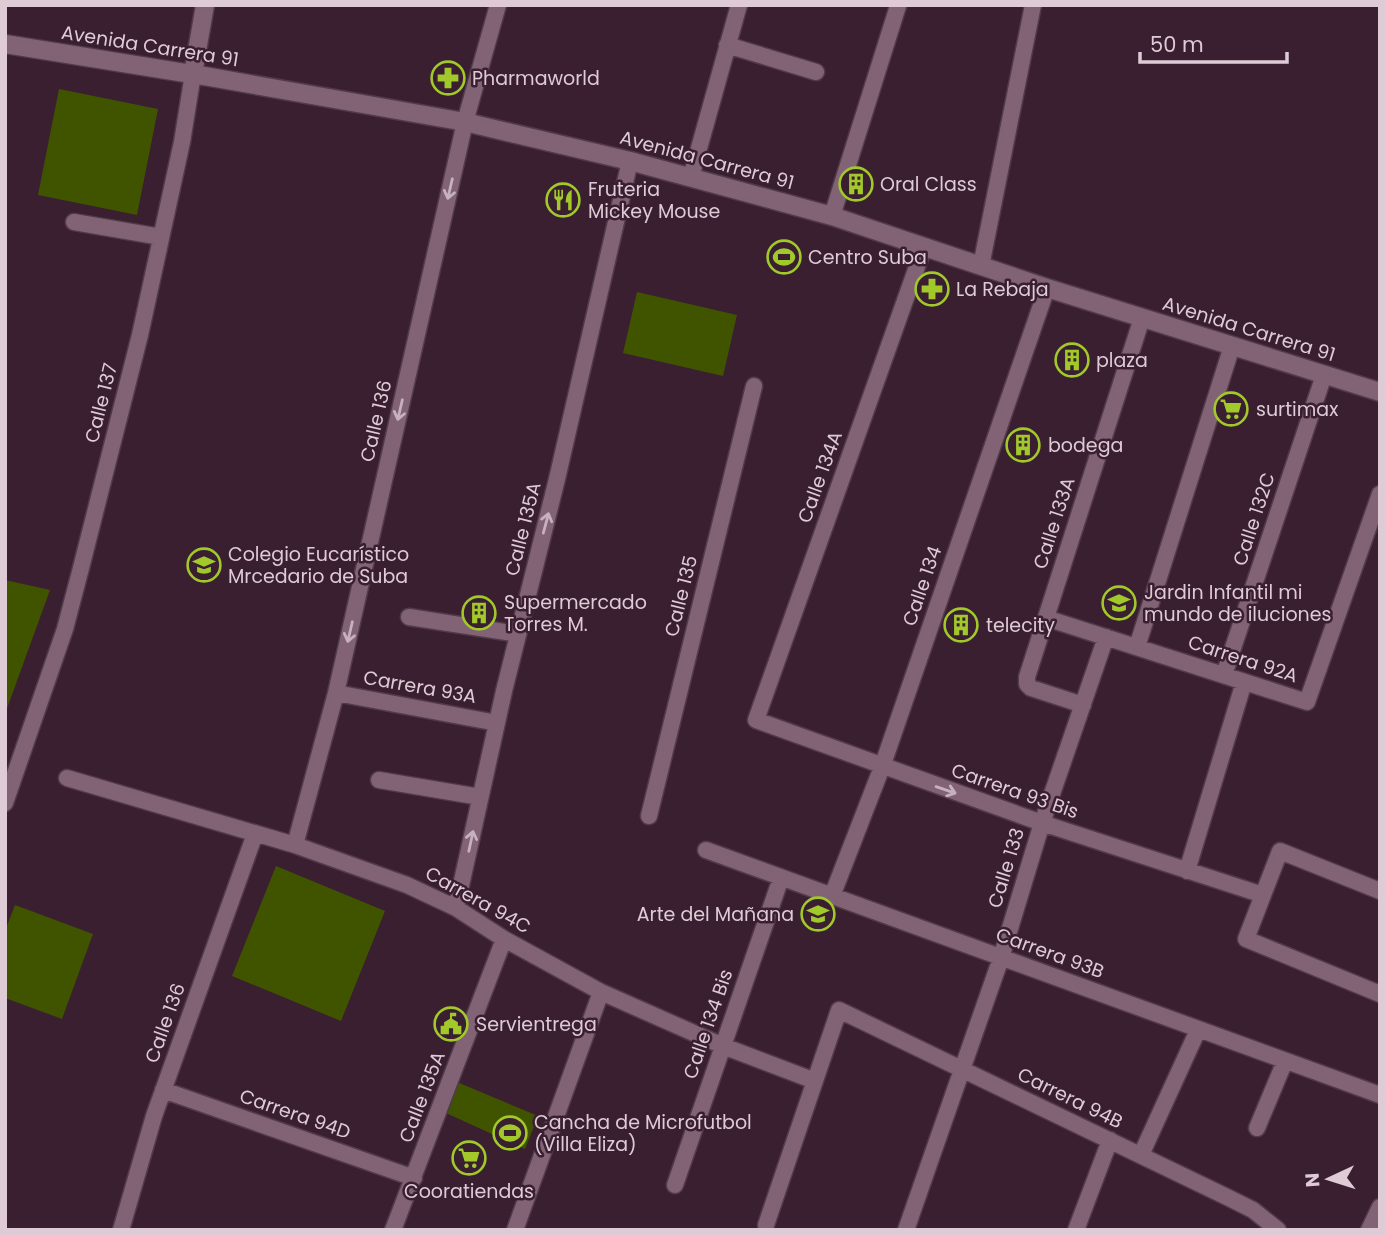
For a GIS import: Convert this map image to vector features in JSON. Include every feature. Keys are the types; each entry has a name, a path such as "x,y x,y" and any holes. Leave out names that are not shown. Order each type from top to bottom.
{"main road":[{"name":"Calle 137","path":"193,74 205,5"},
{"name":"Avenida Carrera 91","path":"5,44 465,122 630,161 832,216 1047,288 1380,392"}],"street":[{"name":"Calle 136","path":"296,845 336,693 465,122 498,5"},
{"path":"691,177 739,5"},
{"path":"981,266 1033,5"},
{"path":"832,216 898,6"},
{"path":"727,45 816,72"},
{"name":"Calle 137","path":"5,803 65,629 140,335 182,142 193,74"},
{"name":"Calle 135A","path":"456,908 630,161"},
{"path":"74,222 161,237"},
{"name":"Calle 134A","path":"756,720 924,247"},
{"name":"Calle 134","path":"832,896 882,767 1047,288"},
{"name":"Calle 133A","path":"1083,705 1031,688 1027,684 1027,677 1142,318"},
{"path":"1137,647 1232,346"},
{"name":"Calle 132C","path":"1224,676 1324,375"},
{"name":"Calle 135","path":"649,816 754,386"},
{"name":"Carrera 92A","path":"1046,618 1307,702 1380,494"},
{"path":"409,617 518,634"},
{"name":"Calle 133","path":"906,1230 1001,958 1042,823 1106,638"},
{"path":"1187,871 1244,682"},
{"name":"Carrera 93A","path":"336,693 497,723"},
{"name":"Carrera 93 Bis","path":"756,720 1042,823 1263,895"},
{"name":"Carrera 94C","path":"66,778 296,845 407,885 456,908 504,939 601,992 723,1046 814,1082"},
{"path":"379,780 480,797"},
{"name":"Calle 136","path":"121,1230 163,1090 255,834"},
{"name":"Carrera 93B","path":"706,850 1380,1096"},
{"path":"1380,891 1280,851 1247,939 1380,994"},
{"name":"Calle 134 Bis","path":"675,1185 782,878"},
{"name":"Calle 135A","path":"393,1230 504,939"},
{"path":"515,1230 601,992"},
{"name":"Carrera 94B","path":"814,1082 839,1010 1253,1210 1279,1230"},
{"path":"1141,1155 1198,1030"},
{"path":"1257,1128 1285,1061"},
{"path":"766,1225 814,1082"},
{"name":"Carrera 94D","path":"163,1090 414,1178"},
{"path":"1076,1230 1110,1140"},
{"path":"1369,1230 1380,1208"}],"green space":[{"path":"59,89 158,109 137,215 38,195"},
{"path":"637,292 737,315 723,376 623,353"},
{"path":"5,580 50,590 5,714"},
{"path":"276,866 385,911 341,1021 232,976"},
{"path":"15,905 93,934 62,1019 5,998 5,931"},
{"name":"Cancha de Microfutbol (Villa Eliza)","path":"457,1082 538,1116 525,1149 446,1113"}],"place":[{"name":"Pharmaworld","path":"448,78"},
{"name":"Oral Class","path":"856,184"},
{"name":"Fruteria Mickey Mouse","path":"563,200"},
{"name":"Centro Suba","path":"784,257"},
{"name":"La Rebaja","path":"932,289"},
{"name":"plaza","path":"1072,360"},
{"name":"surtimax","path":"1231,409"},
{"name":"bodega","path":"1023,445"},
{"name":"Colegio Eucarístico Mrcedario de Suba","path":"204,565"},
{"name":"Jardin Infantil mi mundo de iluciones","path":"1119,603"},
{"name":"Supermercado Torres M.","path":"479,613"},
{"name":"telecity","path":"961,625"},
{"name":"Arte del Mañana","path":"818,914"},
{"name":"Servientrega","path":"451,1024"},
{"name":"Cancha de Microfutbol (Villa Eliza)","path":"510,1133"},
{"name":"Cooratiendas","path":"469,1158"}]}
